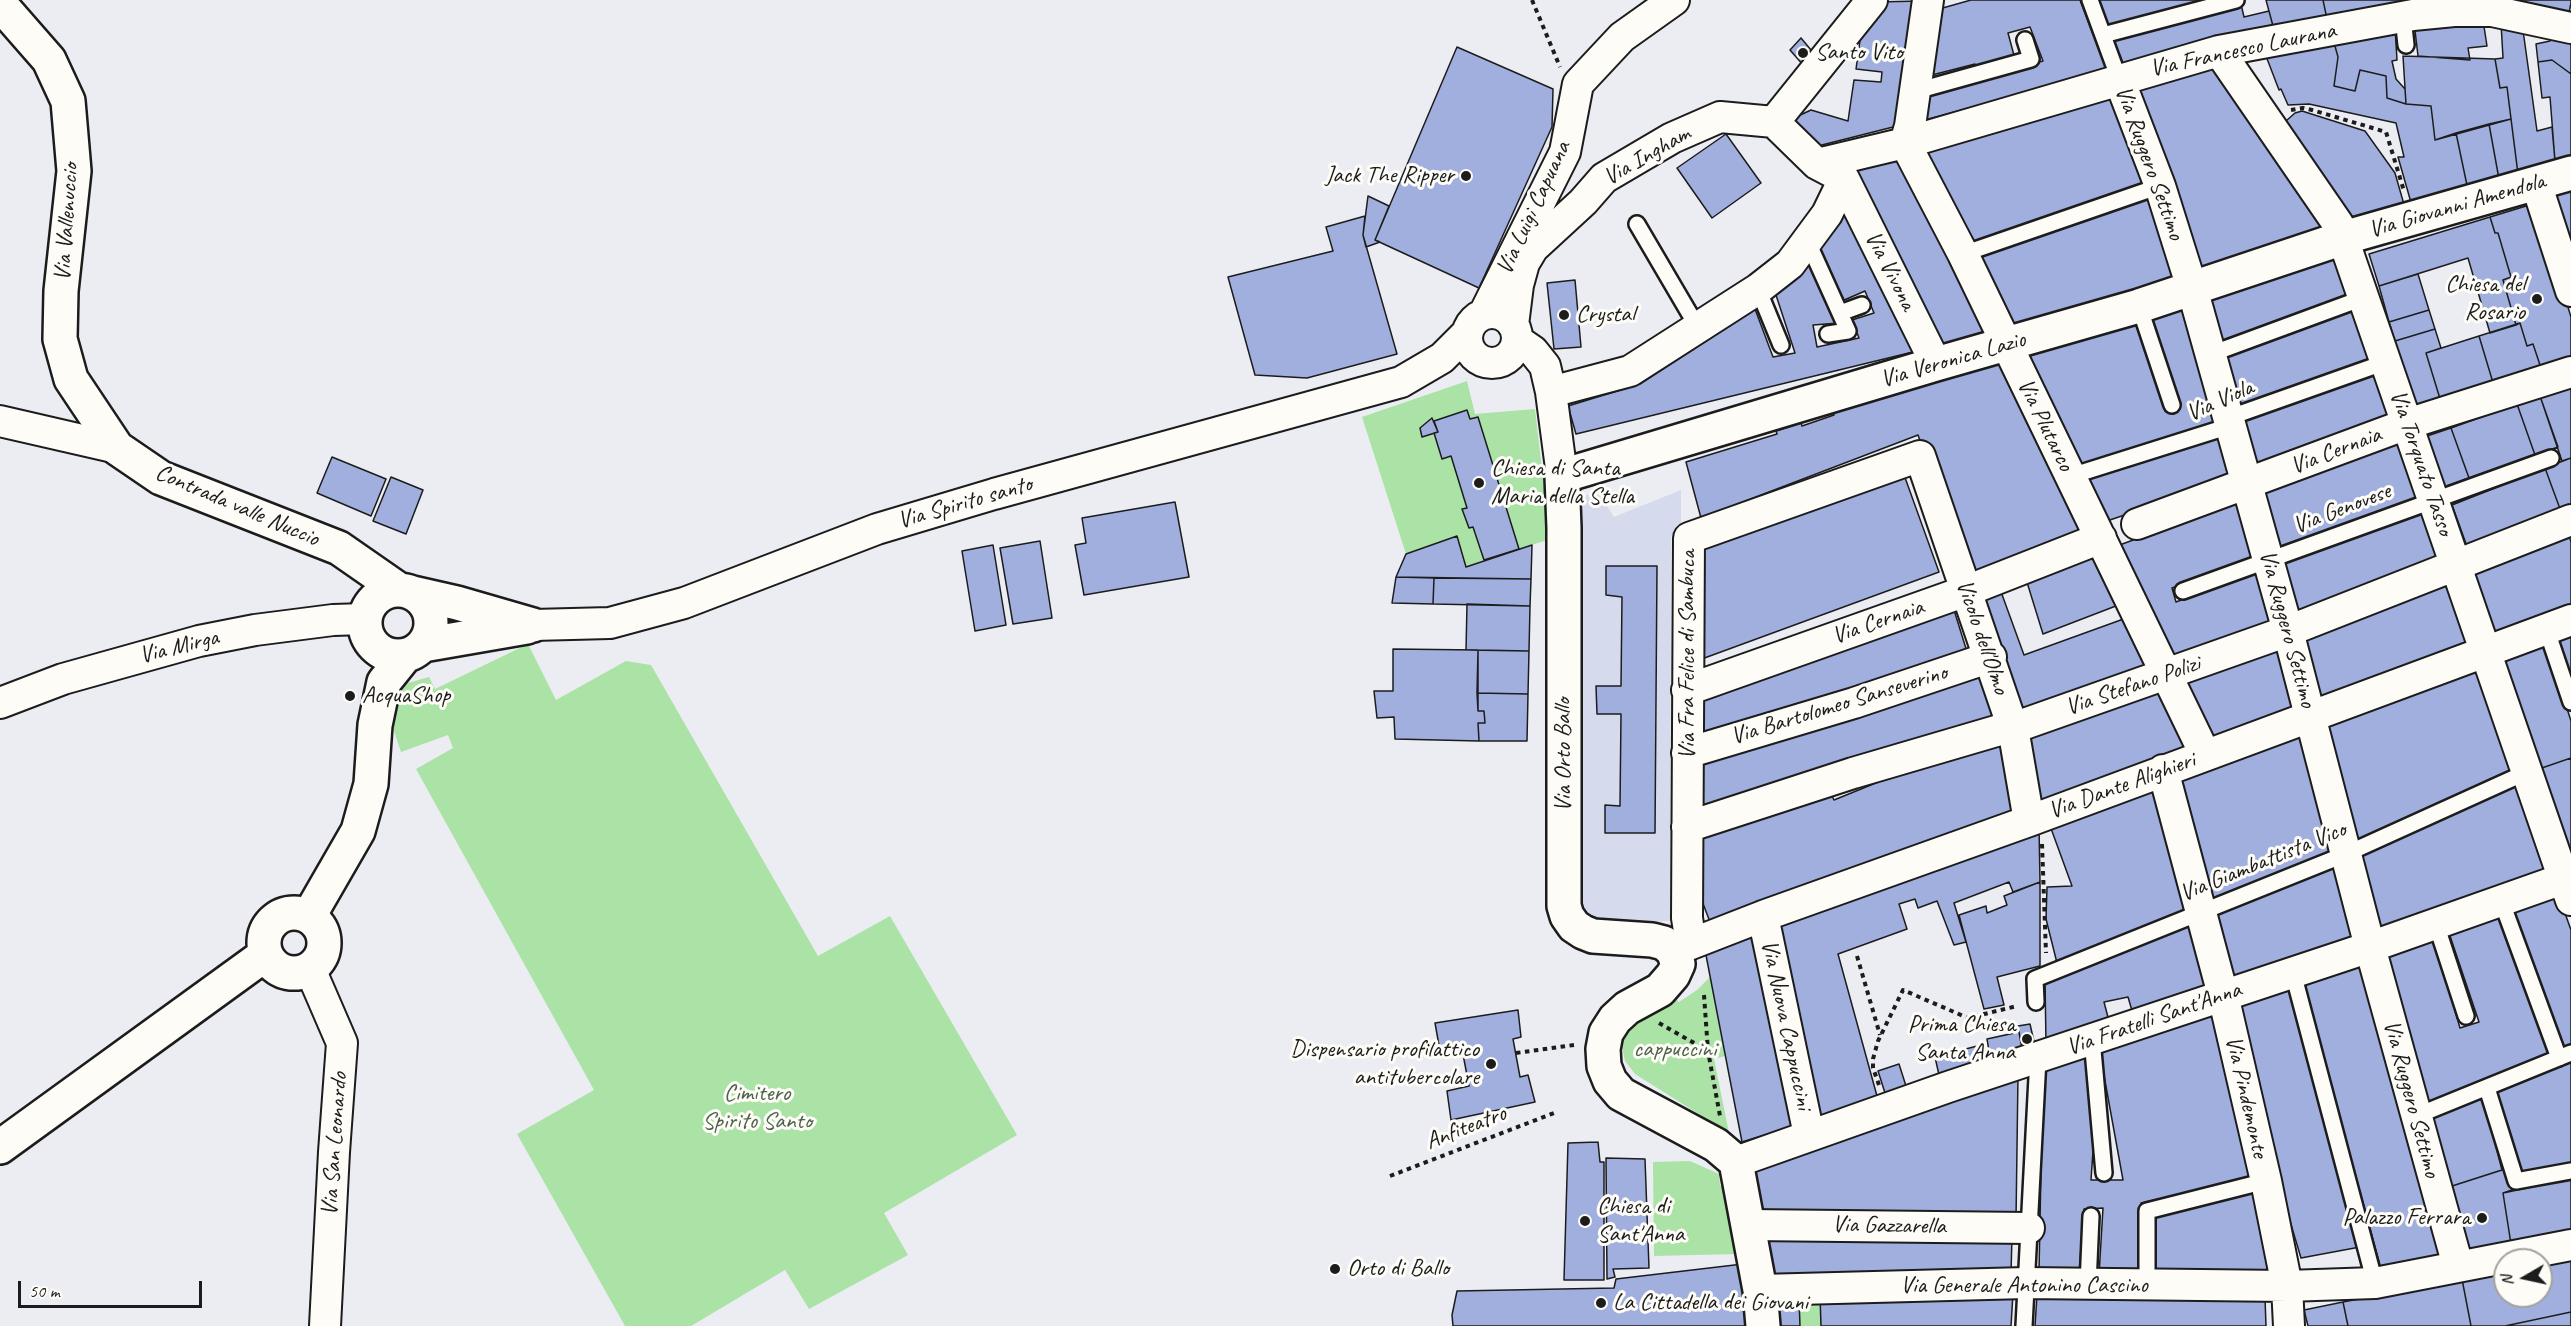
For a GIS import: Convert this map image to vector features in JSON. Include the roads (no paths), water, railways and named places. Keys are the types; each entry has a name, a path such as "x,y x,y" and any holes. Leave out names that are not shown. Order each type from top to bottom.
{"street":[{"name":"Via Luigi Capuana","path":"1401,382 1442,357 1476,323 1565,152 1578,84 1622,37 1674,0"},
{"path":"1552,402 1630,370 1758,289 1790,264 1827,214 1844,178 1817,164 1774,122 1872,0"},
{"path":"1905,143 1932,1"},
{"name":"Via Vallenuccio","path":"0,4 49,60 68,101 74,171 62,291 60,339 71,379 117,447"},
{"name":"Via Francesco Laurana","path":"1817,164 1905,143 2219,51 2405,31 2435,12 2492,11 2571,28"},
{"name":"Via Torquato Tasso","path":"2219,51 2338,225 2527,772 2569,885"},
{"name":"Via Ruggero Settimo","path":"2118,79 2160,186 2211,354 2288,631 2370,947 2458,1266"},
{"name":"Via Ingham","path":"1515,332 1518,285 1524,263 1533,248 1583,202 1604,178 1672,138 1720,117 1774,122"},
{"name":"Via Plutarco","path":"1905,143 1963,254 2005,345 2168,674 2199,742"},
{"name":"Via Giovanni Amendola","path":"2343,238 2571,173"},
{"name":"Via Vivona","path":"1844,178 1936,364"},
{"path":"2536,183 2571,291"},
{"name":"Via Veronica Lazio","path":"1562,476 2139,306 2343,238"},
{"path":"1552,402 1542,389 1520,371 1474,355 1467,340 1476,323 1500,314 1545,366 1552,402 1562,476"},
{"path":"1401,382 1421,385 1510,355 1515,332"},
{"name":"Via Cernaia","path":"2137,524 2407,424 2571,372"},
{"name":"Via Spirito santo","path":"414,650 533,625 610,623 684,603 877,529 994,494 1401,382"},
{"name":"Contrada valle Nuccio","path":"0,421 117,447 161,478 339,548 406,591"},
{"name":"Vicolo dell'Olmo","path":"1920,456 1991,657 2013,728 2035,818"},
{"name":"Via Fra Felice di Sambuca","path":"1682,948 1687,918 1689,538 1920,456"},
{"name":"Via Orto Ballo","path":"1562,476 1564,906 1574,926 1593,936 1652,940 1682,948"},
{"name":"Via Stefano Polizi","path":"1687,826 1853,773 2013,728 2288,631 2571,520"},
{"name":"Via Cernaia","path":"1687,690 1966,591 2101,538"},
{"name":"Contrada valle Nuccio","path":"339,548 367,622"},
{"path":"309,916 358,831 371,784 375,725 384,682 414,650 431,627 428,607 406,591 386,591 376,597 367,622 369,677 375,725"},
{"name":"Via Spirito santo","path":"406,591 533,625"},
{"name":"Via Mirga","path":"0,703 63,679 199,641 266,628 333,620 367,622"},
{"path":"367,622 384,653 414,650"},
{"name":"Via Dante Alighieri","path":"1682,948 1763,916 2559,624"},
{"name":"Via Bartolomeo Sanseverino","path":"1687,753 1854,703 1991,657"},
{"name":"Via Pindemonte","path":"2163,770 2223,995 2266,1181 2287,1286 2289,1326"},
{"name":"Via Fratelli Sant'Anna","path":"1736,1162 2092,1039 2370,947 2501,900 2569,885"},
{"path":"288,913 309,916 323,932 325,942 323,953 310,969 290,973 272,963 266,954 266,933 278,917 288,913"},
{"name":"Via Nuova Cappuccini","path":"1763,916 1809,1135"},
{"path":"1682,948 1673,975 1660,990 1628,1008 1615,1019 1605,1041 1604,1066 1610,1082 1621,1094 1716,1145 1736,1162 1760,1290 1763,1326"},
{"path":"0,1147 266,954"},
{"name":"Via San Leonardo","path":"310,969 342,1043 325,1326"},
{"name":"Via Gazzarella","path":"1749,1226 2029,1228"},
{"name":"Via Generale Antonino Cascino","path":"1760,1290 2026,1283 2287,1286 2374,1283 2571,1245"}],"lane":[{"name":"Via Ruggero Settimo","path":"2090,0 2118,79"},
{"path":"2103,35 2236,0"},
{"path":"1916,91 2031,59 2025,40"},
{"path":"1963,254 2160,186"},
{"path":"1636,224 1698,328"},
{"path":"1807,240 1848,331 1828,334"},
{"path":"1758,289 1780,345"},
{"path":"2211,354 2363,298"},
{"path":"1840,313 1862,305"},
{"path":"2139,306 2172,405"},
{"name":"Via Viola","path":"2071,476 2217,430 2229,419 2386,362"},
{"name":"Via Genovese","path":"2183,591 2552,458"},
{"path":"2559,624 2571,702"},
{"name":"Via Giambattista Vico","path":"2036,1002 2035,979 2201,910 2346,854 2527,772"},
{"path":"2416,1116 2565,1056 2501,900"},
{"path":"2436,924 2466,1016"},
{"path":"2293,973 2374,1283"},
{"path":"2092,1039 2104,1173"},
{"path":"2024,1326 2038,1058"},
{"path":"2487,1088 2516,1181 2571,1171"},
{"path":"2146,1286 2147,1211 2266,1181"},
{"path":"2088,1285 2091,1216"}],"place":[{"name":"Santo Vito","path":"1803,53"},
{"name":"Jack The Ripper","path":"1466,176"},
{"name":"Chiesa del Rosario","path":"2537,299"},
{"name":"Crystal","path":"1564,315"},
{"name":"Chiesa di Santa Maria della Stella","path":"1479,483"},
{"name":"AcquaShop","path":"350,696"},
{"name":"Prima Chiesa Santa Anna","path":"2027,1039"},
{"name":"Dispensario profilattico antitubercolare","path":"1491,1064"},
{"name":"Palazzo Ferrara","path":"2482,1218"},
{"name":"Chiesa di Sant'Anna","path":"1585,1221"},
{"name":"Orto di Ballo","path":"1335,1269"},
{"name":"La Cittadella dei Giovani","path":"1601,1303"}],"park label":[{"name":"cappuccini","path":"1675,1050"},
{"name":"Cimitero Spirito Santo","path":"757,1108"}]}
